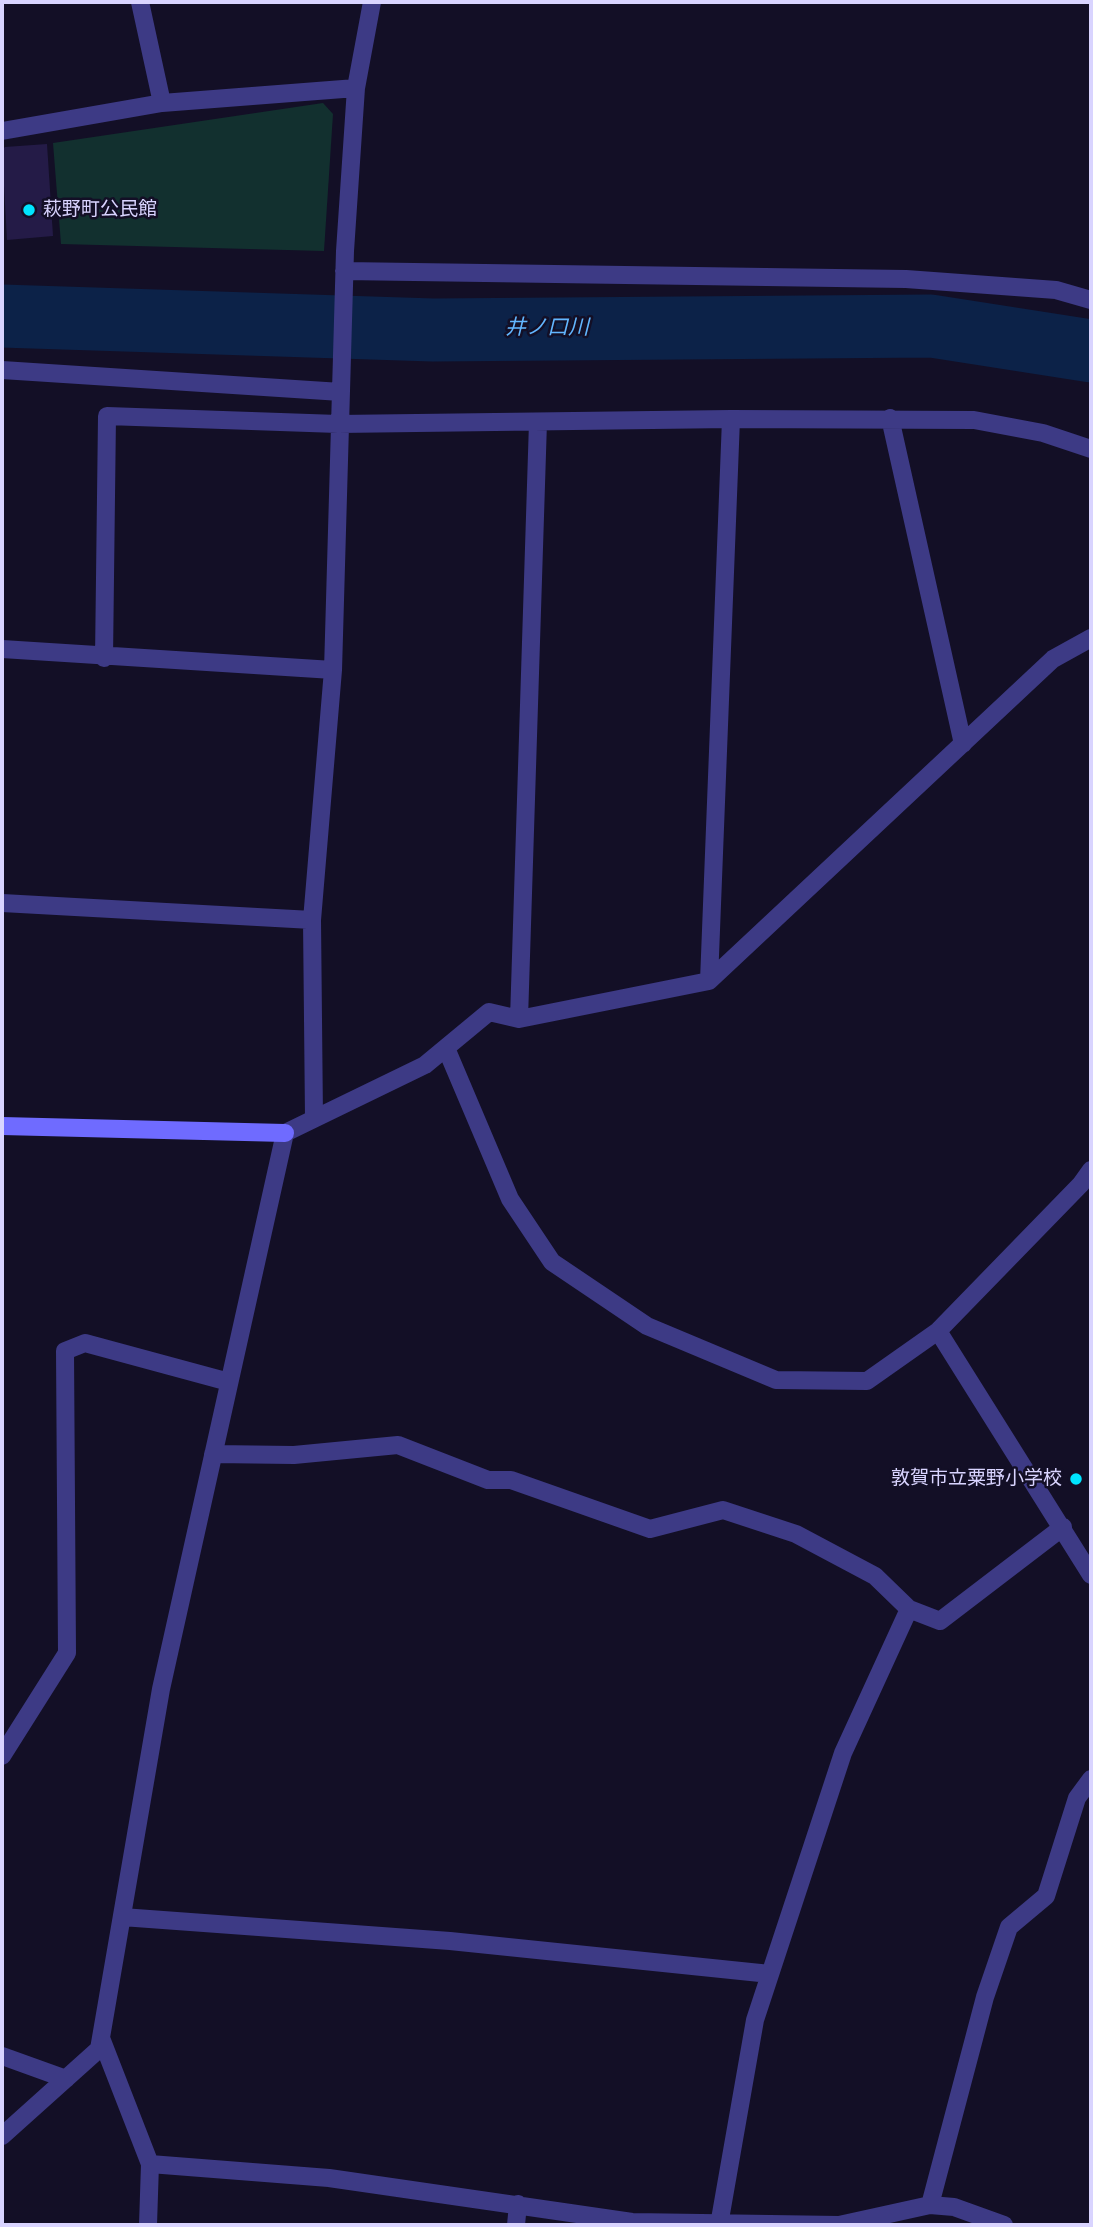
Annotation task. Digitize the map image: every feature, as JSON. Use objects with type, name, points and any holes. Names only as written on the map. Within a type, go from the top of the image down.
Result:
[{"type":"street","points":[[140,2],[162,103]]},
{"type":"street","points":[[314,1118],[312,920],[333,670],[345,251],[356,88],[372,2]]},
{"type":"street","points":[[2,131],[162,103],[356,88]]},
{"type":"street","points":[[344,271],[906,279],[1055,290],[1091,299]]},
{"type":"street","points":[[2,370],[341,384]]},
{"type":"street","points":[[104,658],[107,416],[338,424],[731,419],[974,420],[1043,433],[1091,449]]},
{"type":"street","points":[[890,418],[964,744]]},
{"type":"street","points":[[709,981],[731,419]]},
{"type":"street","points":[[519,1019],[538,422]]},
{"type":"street","points":[[2,1126],[285,1133],[425,1065],[489,1012],[519,1019],[709,981],[1053,659],[1091,638]]},
{"type":"street","points":[[2,649],[104,658],[333,670]]},
{"type":"street","points":[[2,903],[312,920]]},
{"type":"street","points":[[446,1048],[510,1199],[552,1262],[647,1326],[776,1380],[867,1381],[937,1331],[1081,1184],[1091,1170]]},
{"type":"street","points":[[2,2136],[99,2049],[161,1689],[285,1133]]},
{"type":"street","points":[[937,1331],[1091,1575]]},
{"type":"street","points":[[2,1756],[67,1653],[65,1351],[85,1343],[229,1382]]},
{"type":"street","points":[[213,1454],[294,1455],[398,1445],[488,1480],[511,1480],[650,1528],[723,1510],[796,1534],[874,1576],[909,1609],[940,1621],[1063,1527]]},
{"type":"street","points":[[719,2225],[755,2020],[843,1753],[909,1609]]},
{"type":"street","points":[[930,2205],[985,1997],[1009,1927],[1046,1896],[1077,1798],[1091,1779]]},
{"type":"street","points":[[122,1917],[450,1941],[770,1974]]},
{"type":"street","points":[[101,2038],[150,2164],[148,2225]]},
{"type":"street","points":[[2,2056],[66,2079]]},
{"type":"street","points":[[150,2164],[329,2178],[632,2222],[839,2225],[930,2205],[954,2207],[1004,2225]]},
{"type":"street","points":[[516,2225],[518,2204]]},
{"type":"green space","points":[[323,103],[333,114],[324,251],[61,244],[53,143]]},
{"type":"building","name":"萩野町公民館","points":[[47,144],[53,236],[7,240],[2,150],[5,147]]},
{"type":"waterway","name":"井ノ口川","points":[[2,316],[433,330],[931,326],[1091,351]]},
{"type":"place","name":"萩野町公民館","points":[[29,210]]},
{"type":"place","name":"敦賀市立粟野小学校","points":[[1076,1479]]}]
